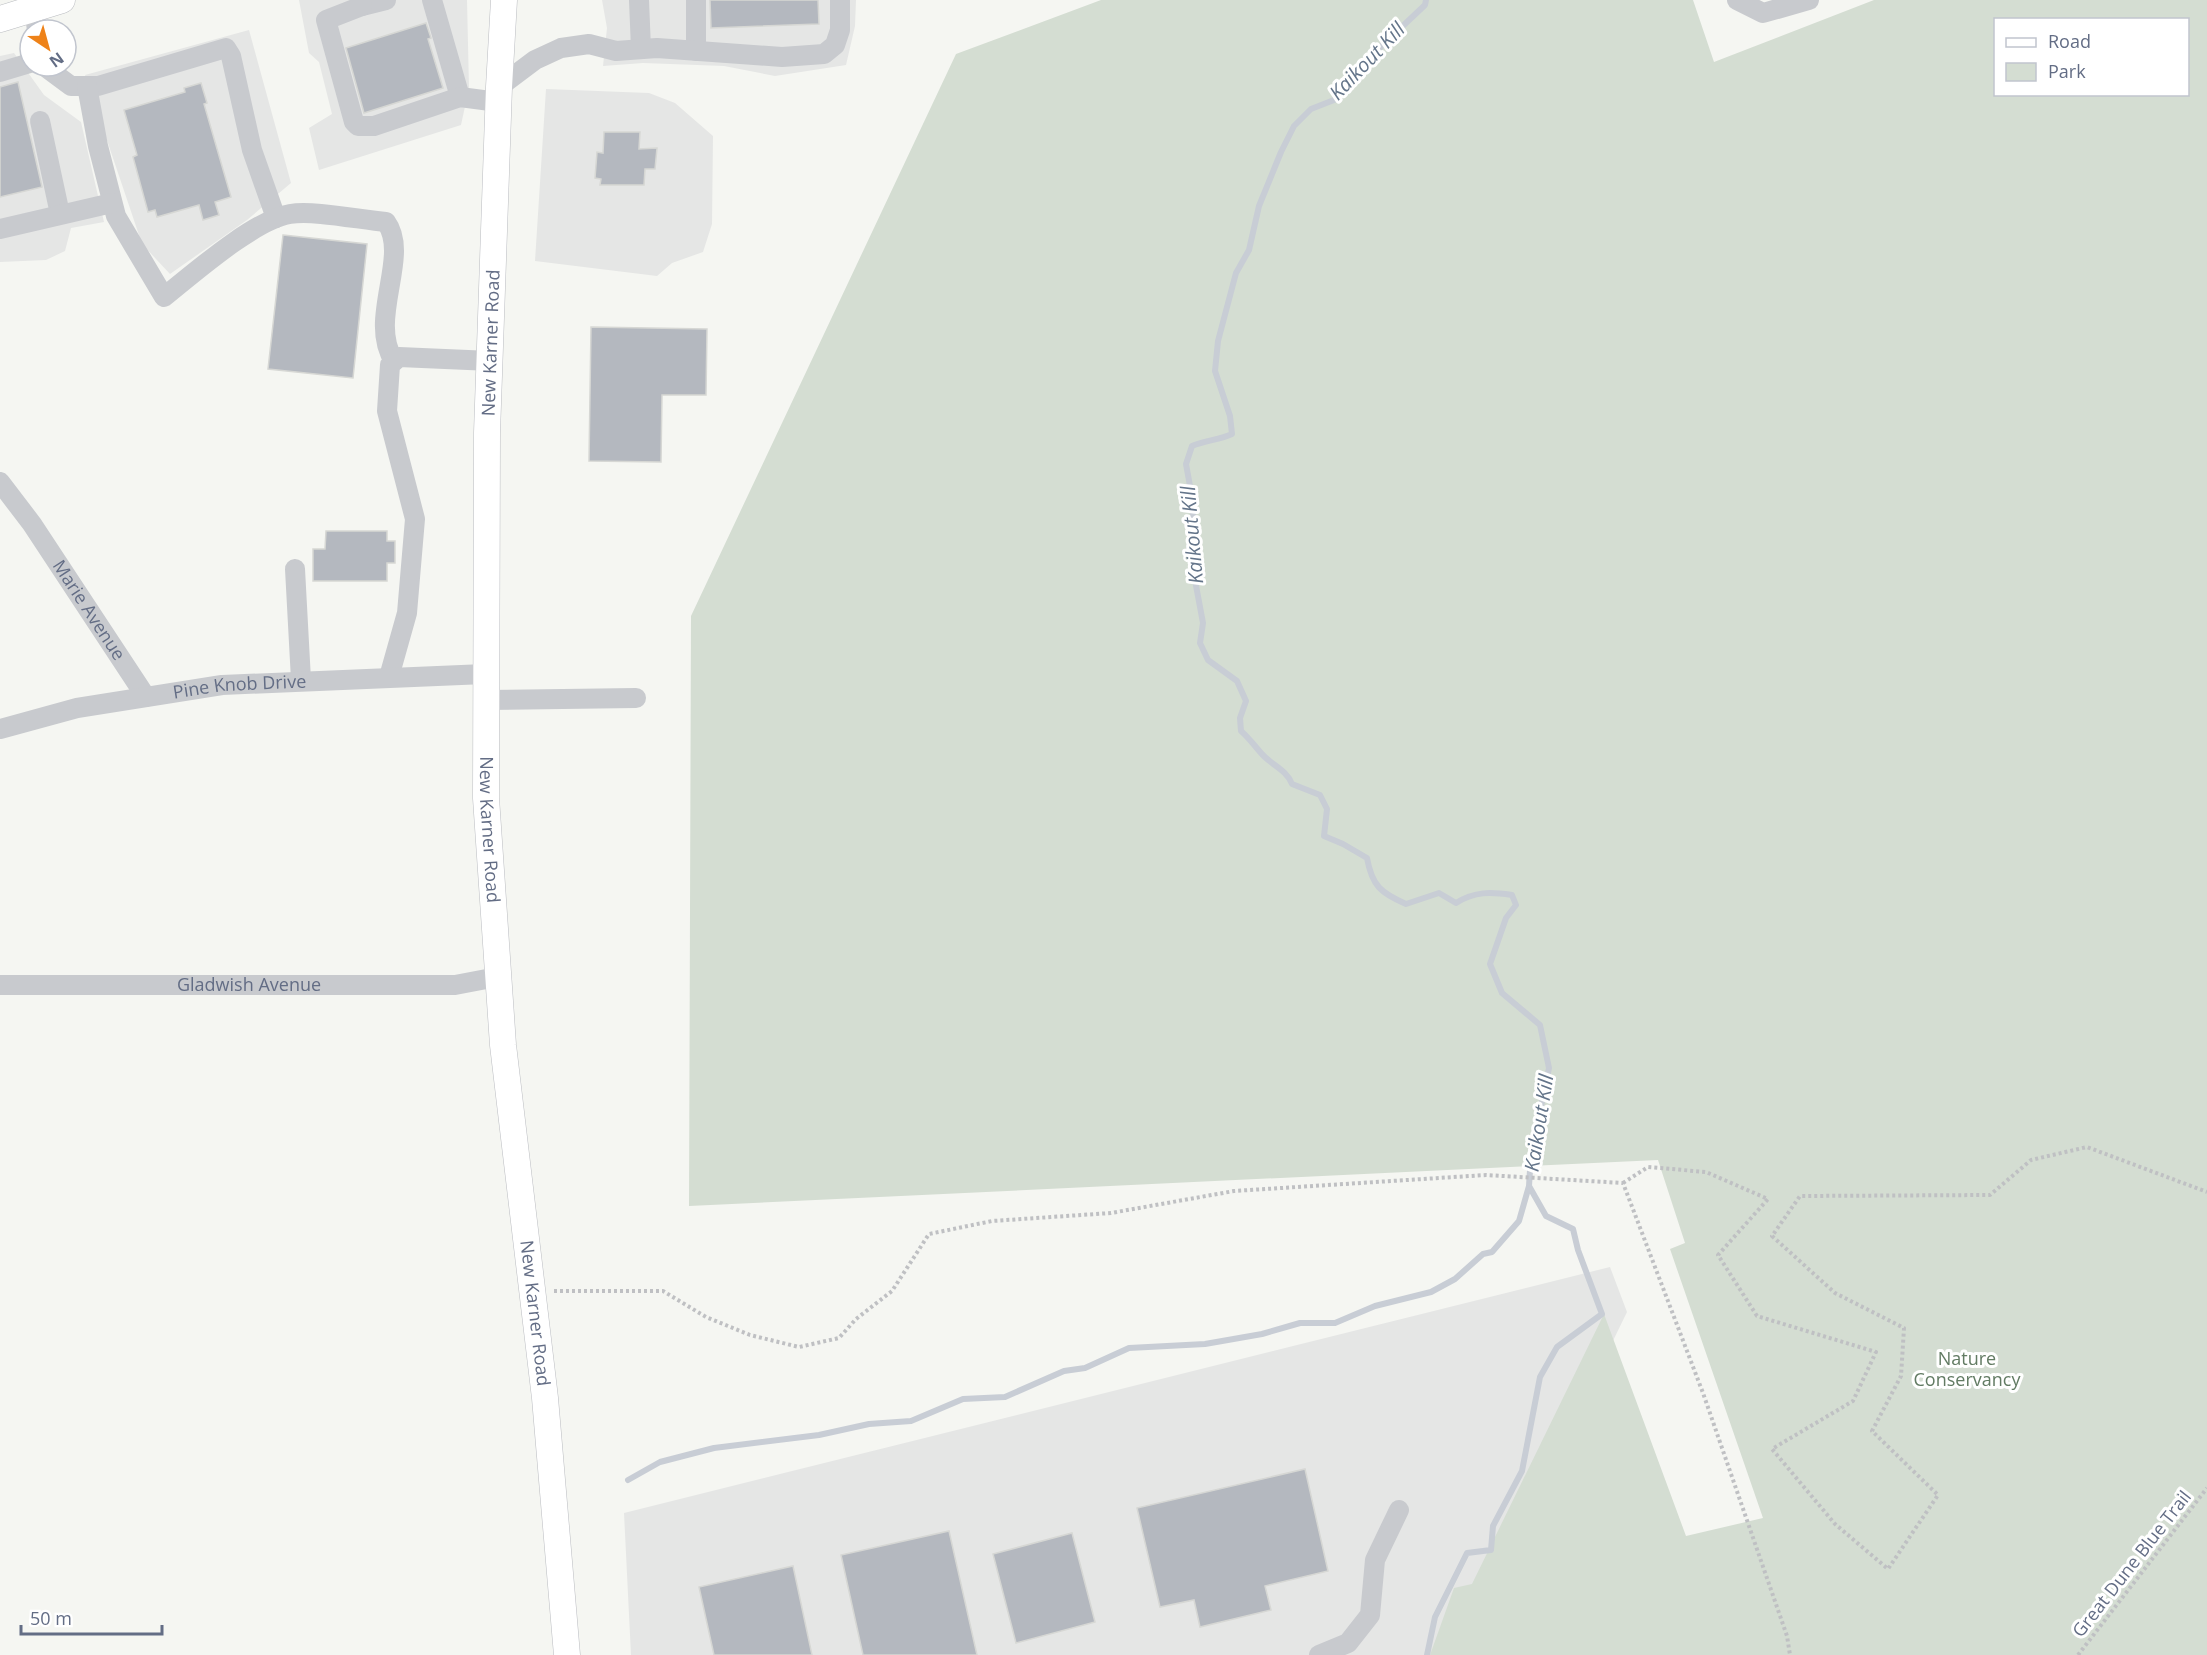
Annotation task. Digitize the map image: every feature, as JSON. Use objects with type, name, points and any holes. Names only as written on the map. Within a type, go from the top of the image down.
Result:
[{"type":"main road","points":[[36,18],[62,0]]},
{"type":"main road","name":"New Karner Road","points":[[504,0],[498,94],[487,433],[486,798],[497,977],[558,1535],[567,1655]]},
{"type":"main road","points":[[0,19],[18,19]]},
{"type":"street","points":[[386,0],[361,3],[326,20],[354,122],[358,126],[374,126],[460,97],[498,94],[536,60],[561,48],[589,44],[616,51],[696,51],[782,57],[824,54],[835,45],[840,30],[840,0]]},
{"type":"street","points":[[432,0],[460,97]]},
{"type":"street","points":[[639,0],[641,50]]},
{"type":"street","points":[[696,0],[696,51]]},
{"type":"street","points":[[1737,0],[1763,13],[1809,0]]},
{"type":"street","points":[[60,78],[70,86],[98,86],[226,48],[231,56],[252,150],[276,218]]},
{"type":"street","points":[[0,72],[18,67]]},
{"type":"street","points":[[87,86],[116,216],[164,297],[230,246],[276,218],[298,214],[386,222],[394,238],[384,336],[394,361]]},
{"type":"street","points":[[40,121],[60,214]]},
{"type":"street","points":[[0,229],[112,203]]},
{"type":"street","points":[[389,677],[407,613],[415,519],[387,411],[390,364],[399,357],[491,361]]},
{"type":"street","name":"Marie Avenue","points":[[0,482],[32,524],[146,697]]},
{"type":"street","points":[[295,569],[301,680]]},
{"type":"street","name":"Pine Knob Drive","points":[[0,729],[77,708],[222,685],[485,674]]},
{"type":"street","points":[[486,700],[636,698]]},
{"type":"street","name":"Gladwish Avenue","points":[[0,985],[455,986],[497,977]]},
{"type":"street","points":[[1319,1655],[1348,1643],[1370,1615],[1375,1560],[1399,1510]]},
{"type":"path","points":[[532,1290],[663,1291],[717,1322],[750,1335],[800,1347],[839,1338],[856,1319],[892,1291],[929,1234],[992,1221],[1111,1213],[1234,1191],[1486,1174],[1623,1184],[1648,1167],[1706,1172],[1768,1199],[1718,1255],[1757,1316],[1876,1352],[1853,1401],[1772,1449],[1835,1524],[1888,1569],[1938,1495],[1872,1431],[1901,1376],[1904,1328],[1835,1293],[1772,1236],[1800,1196],[1990,1195],[2031,1160],[2087,1147],[2207,1192]]},
{"type":"path","points":[[1623,1184],[1703,1393],[1787,1636],[1790,1655]]},
{"type":"path","name":"Great Dune Blue Trail","points":[[2078,1655],[2207,1488]]},
{"type":"shaded area","points":[[299,0],[467,0],[469,88],[461,125],[319,170],[309,128],[332,114],[319,62],[309,53]]},
{"type":"shaded area","points":[[602,0],[856,0],[855,26],[846,65],[775,76],[724,66],[643,63],[603,66],[607,28]]},
{"type":"shaded area","points":[[249,30],[291,183],[247,220],[170,274],[142,244],[85,75]]},
{"type":"shaded area","points":[[14,53],[18,59],[18,78],[32,78],[44,95],[81,122],[104,222],[71,228],[65,251],[46,260],[0,262],[0,56]]},
{"type":"shaded area","points":[[546,89],[649,93],[675,103],[713,136],[712,224],[703,252],[672,263],[657,276],[535,261]]},
{"type":"shaded area","points":[[1610,1267],[1627,1312],[1460,1655],[631,1655],[624,1513]]},
{"type":"green space","name":"Nature Conservancy","points":[[1101,0],[1693,0],[1714,62],[1874,0],[2207,0],[2207,1655],[1430,1655],[1454,1588],[1472,1584],[1604,1314],[1686,1536],[1763,1518],[1670,1249],[1685,1243],[1658,1160],[689,1206],[691,616],[956,54]]},
{"type":"building","points":[[710,0],[818,0],[819,24],[711,28]]},
{"type":"building","points":[[426,23],[431,38],[428,39],[443,88],[364,113],[346,48]]},
{"type":"building","points":[[18,82],[42,187],[0,197],[0,87]]},
{"type":"building","points":[[201,83],[207,103],[204,104],[231,197],[215,202],[219,215],[203,220],[199,205],[157,217],[155,210],[148,212],[133,157],[137,155],[124,110],[185,92],[184,88]]},
{"type":"building","points":[[604,132],[640,132],[639,149],[657,148],[655,169],[645,169],[644,185],[600,185],[601,179],[595,178],[597,152],[603,153]]},
{"type":"building","points":[[283,235],[367,244],[353,378],[268,369]]},
{"type":"building","points":[[591,327],[707,329],[706,395],[662,395],[661,462],[589,461]]},
{"type":"building","points":[[326,531],[387,531],[387,541],[395,541],[395,563],[387,563],[387,581],[313,581],[313,549],[325,549]]},
{"type":"building","points":[[1305,1469],[1328,1571],[1265,1586],[1271,1610],[1200,1627],[1194,1600],[1160,1607],[1137,1508]]},
{"type":"building","points":[[949,1531],[977,1655],[863,1655],[841,1555]]},
{"type":"building","points":[[1072,1533],[1095,1622],[1016,1643],[993,1554]]},
{"type":"building","points":[[793,1566],[812,1655],[714,1655],[699,1587]]},
{"type":"waterway","name":"Kaikout Kill","points":[[1426,0],[1425,5],[1352,74],[1334,100],[1311,109],[1294,126],[1259,206],[1249,250],[1236,273],[1218,341],[1215,371],[1230,416],[1232,434],[1192,446],[1186,464],[1192,497],[1194,532],[1189,548],[1203,623],[1200,643],[1208,660],[1237,681],[1246,701],[1240,718],[1241,731],[1265,757],[1286,775],[1292,784],[1320,795],[1327,809],[1324,836],[1367,858],[1375,882],[1390,896],[1406,904],[1439,893],[1456,903],[1483,893],[1512,895],[1516,905],[1506,918],[1490,964],[1502,993],[1540,1025],[1549,1068],[1531,1154],[1529,1186],[1546,1216],[1573,1229],[1578,1250],[1602,1314],[1557,1347],[1540,1377],[1522,1471],[1493,1526],[1491,1550],[1467,1553],[1435,1617],[1427,1655]]},
{"type":"waterway","points":[[628,1480],[660,1462],[714,1448],[819,1435],[869,1424],[911,1421],[963,1399],[1005,1397],[1064,1371],[1085,1368],[1129,1348],[1205,1344],[1262,1334],[1300,1323],[1335,1323],[1375,1306],[1431,1292],[1455,1279],[1483,1254],[1492,1252],[1519,1221],[1529,1186]]}]
